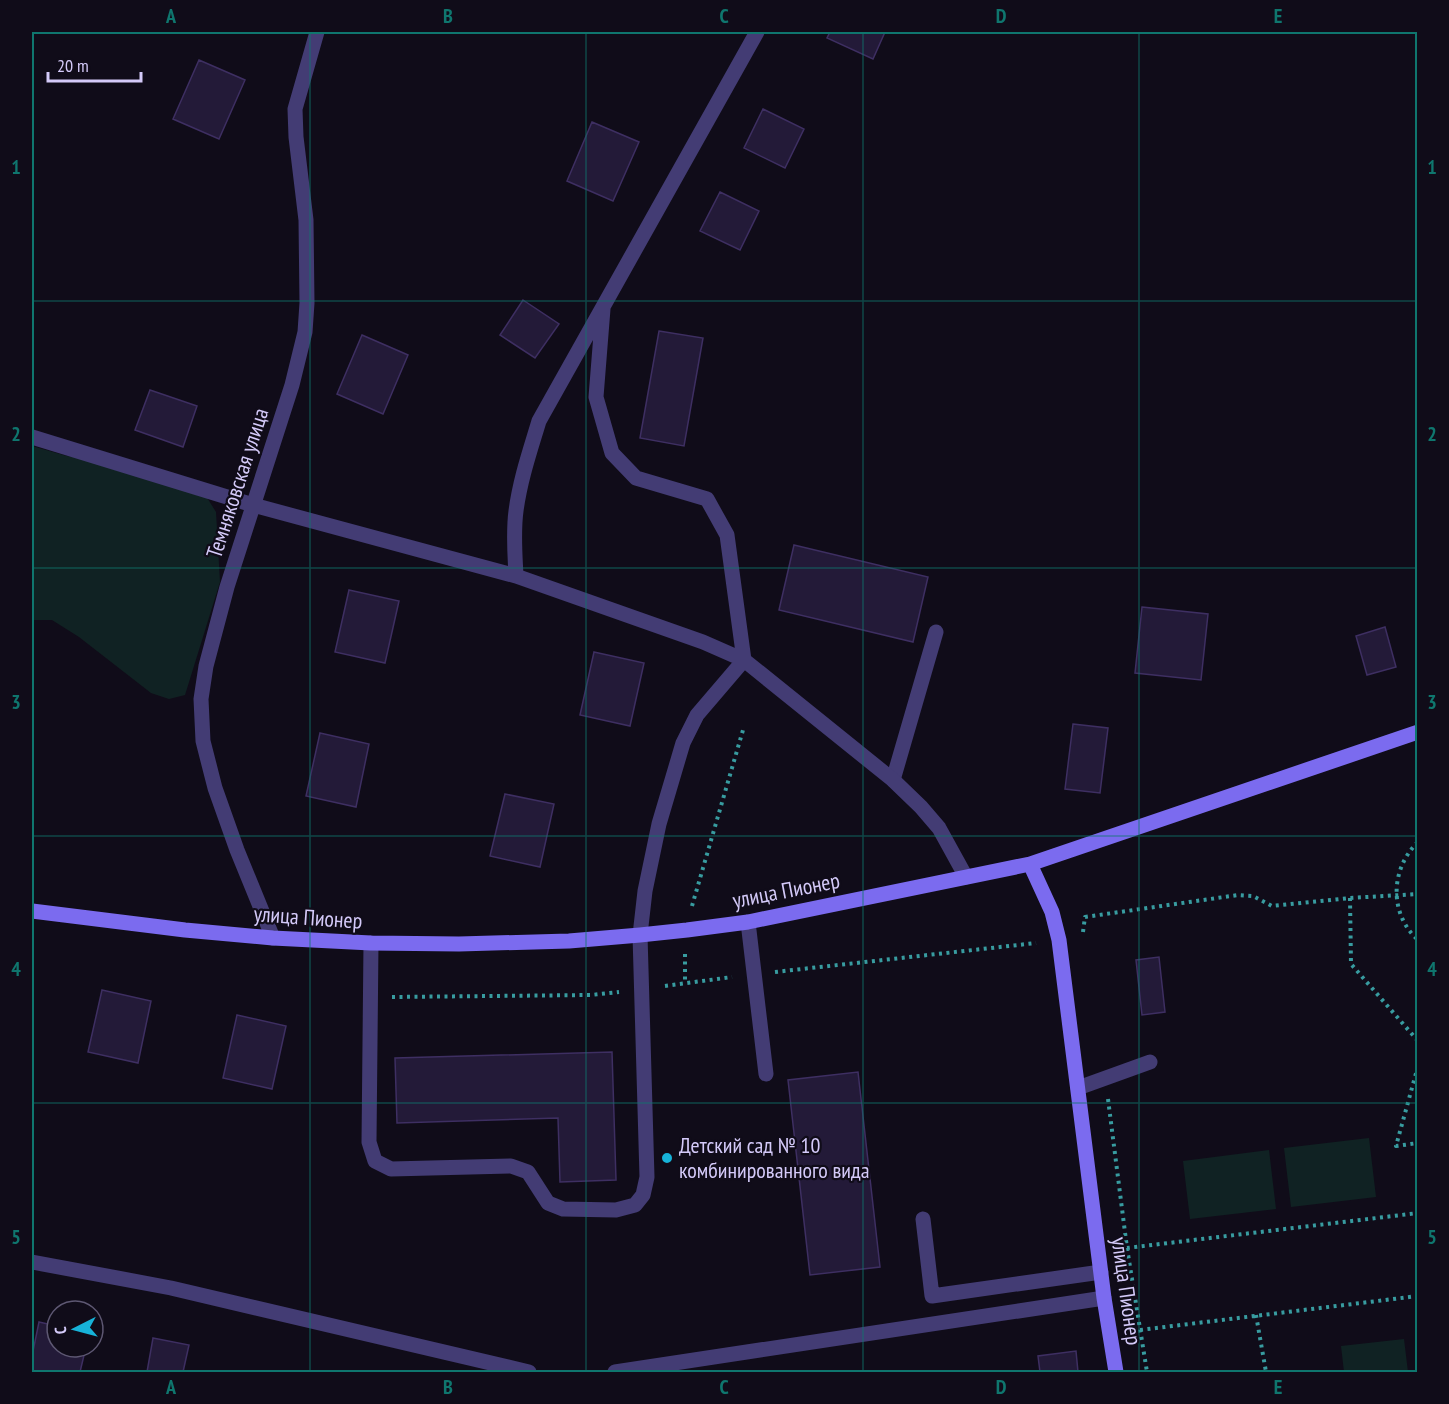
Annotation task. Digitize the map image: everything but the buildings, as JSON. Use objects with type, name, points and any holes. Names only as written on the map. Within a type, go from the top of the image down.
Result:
[{"type":"street","name":"Темняковская улица","points":[[273,938],[237,850],[215,788],[203,741],[201,699],[206,666],[227,587],[292,384],[305,332],[306,220],[295,110],[317,32]]},
{"type":"street","points":[[516,576],[514,543],[516,512],[525,465],[539,421],[757,32]]},
{"type":"street","points":[[371,943],[369,1142],[375,1161],[391,1169],[511,1166],[528,1172],[548,1203],[563,1209],[616,1210],[634,1205],[643,1195],[647,1177],[640,935],[645,891],[659,824],[683,743],[697,715],[744,660],[727,535],[706,499],[636,478],[612,453],[596,397],[603,309]]},
{"type":"street","points":[[32,437],[253,505],[516,576],[704,642],[744,660],[893,780],[921,807],[939,828],[966,877]]},
{"type":"street","points":[[893,780],[936,632]]},
{"type":"street","points":[[1030,864],[1418,732]]},
{"type":"street","name":"улица Пионер","points":[[32,911],[174,929],[273,938],[371,943],[459,944],[569,941],[748,922],[1030,864],[1052,912],[1059,940],[1104,1298],[1116,1372]]},
{"type":"street","points":[[748,922],[766,1074]]},
{"type":"street","points":[[1078,1088],[1150,1062]]},
{"type":"street","points":[[923,1219],[932,1296],[1101,1272]]},
{"type":"street","points":[[32,1262],[171,1288],[529,1372]]},
{"type":"street","points":[[615,1372],[1104,1298]]},
{"type":"path","points":[[691,907],[743,730]]},
{"type":"path","points":[[1418,843],[1409,851],[1398,872],[1396,896],[1401,916],[1411,935],[1418,940]]},
{"type":"path","points":[[370,997],[591,995],[754,974],[1082,938],[1084,917],[1238,896],[1253,896],[1272,906],[1418,894]]},
{"type":"path","points":[[1350,898],[1351,964],[1418,1041]]},
{"type":"path","points":[[685,953],[685,983]]},
{"type":"path","points":[[1418,1066],[1396,1146],[1418,1143]]},
{"type":"path","points":[[1106,1078],[1126,1248],[1147,1372]]},
{"type":"path","points":[[1126,1248],[1418,1213]]},
{"type":"path","points":[[1140,1329],[1418,1296]]},
{"type":"path","points":[[1256,1315],[1266,1372]]},
{"type":"shaded area","points":[[32,446],[67,456],[109,462],[206,496],[216,512],[220,582],[185,695],[169,699],[151,693],[79,637],[52,620],[32,620]]},
{"type":"shaded area","points":[[1369,1138],[1376,1197],[1291,1207],[1284,1148]]},
{"type":"shaded area","points":[[1269,1150],[1276,1209],[1190,1219],[1183,1161]]},
{"type":"shaded area","points":[[1404,1339],[1408,1372],[1344,1372],[1341,1346]]},
{"type":"place","name":"Детский сад № 10 комбинированного вида","points":[[667,1158]]}]
